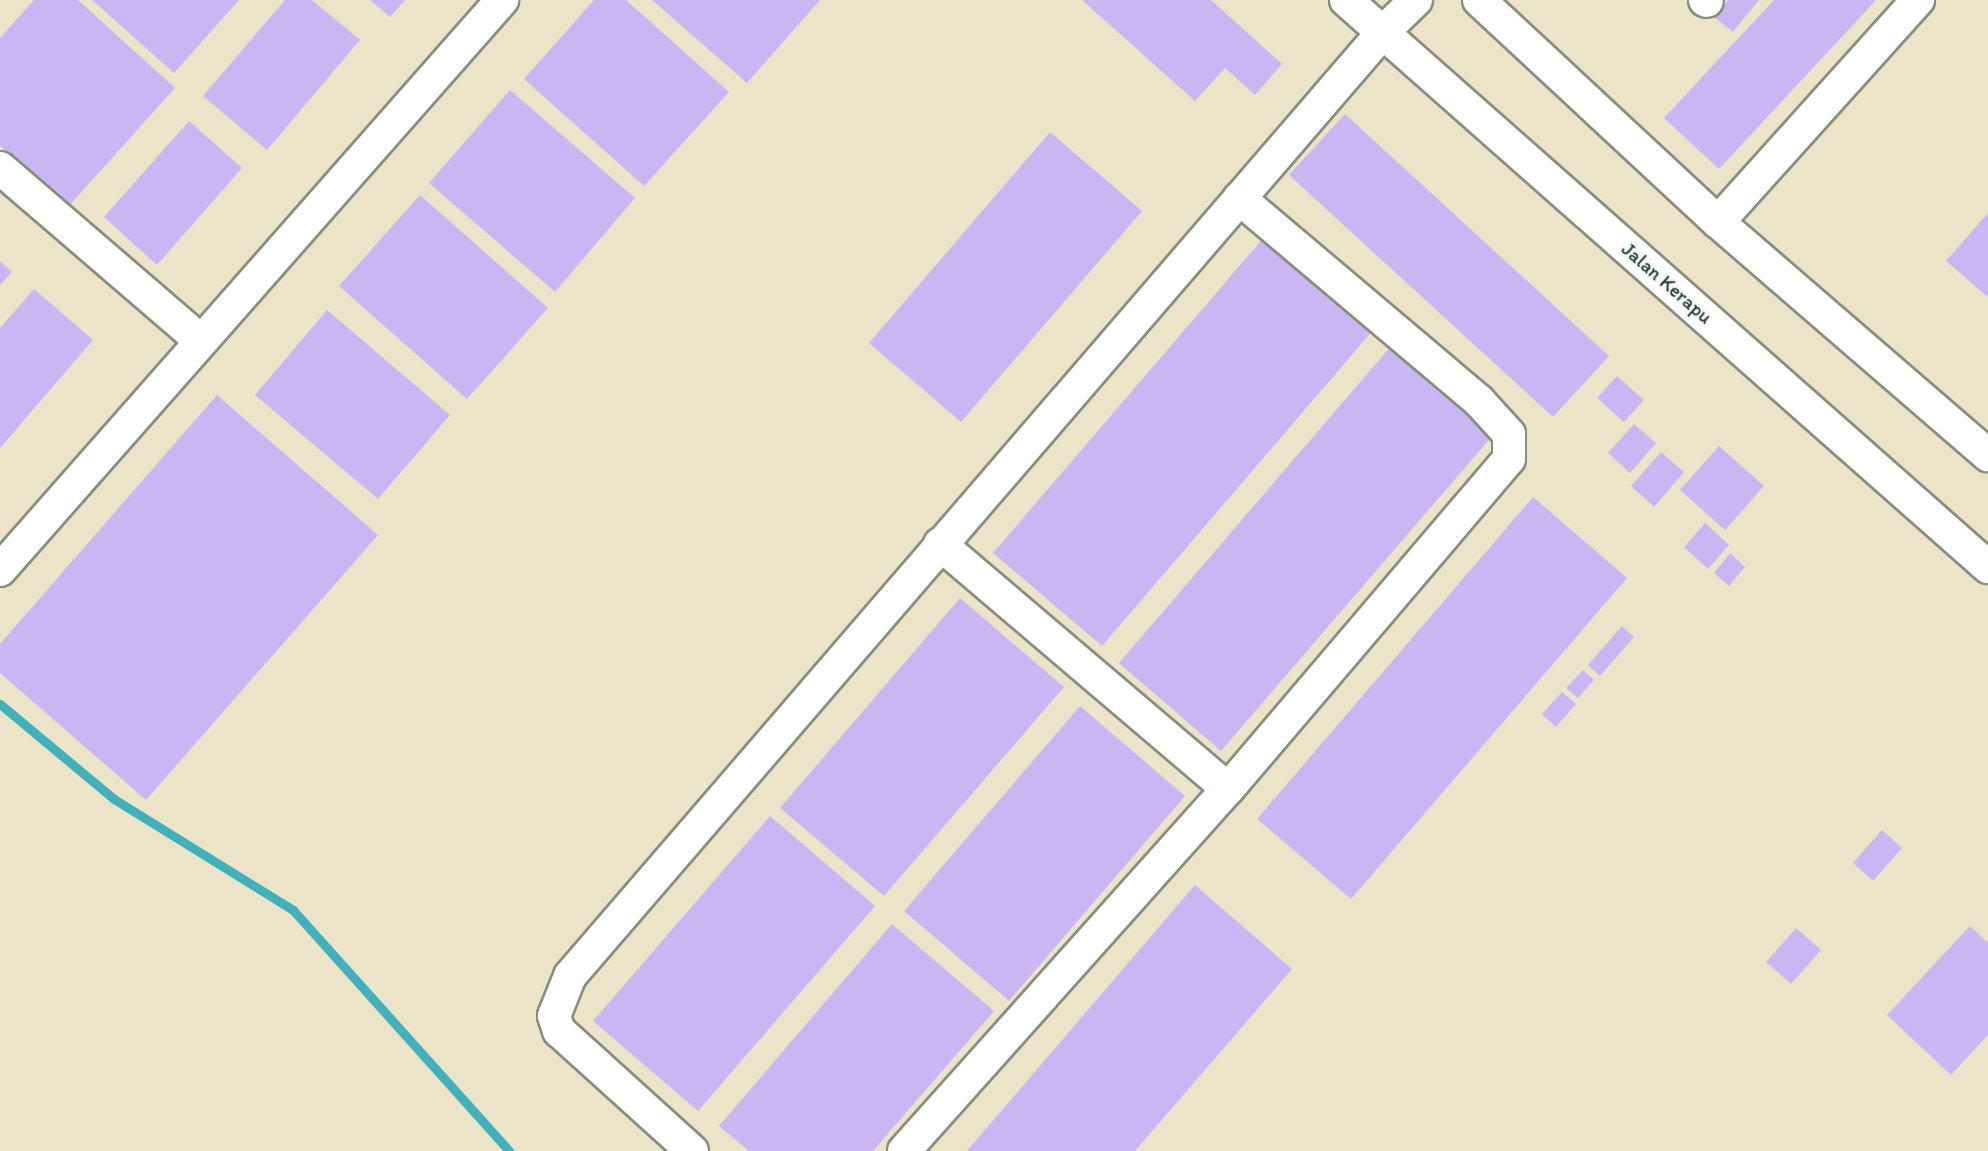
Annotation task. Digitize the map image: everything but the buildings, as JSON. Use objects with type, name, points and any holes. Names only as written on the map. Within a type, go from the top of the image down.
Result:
[{"type":"street","points":[[0,570],[502,0]]},
{"type":"street","name":"Jalan Kerapu","points":[[1346,0],[1988,567]]},
{"type":"street","points":[[692,1151],[559,1031],[554,1016],[559,997],[570,976],[1239,198],[1383,32],[1416,0]]},
{"type":"street","points":[[1479,0],[1718,222],[1988,456]]},
{"type":"street","points":[[1718,222],[1918,0]]},
{"type":"street","points":[[0,168],[201,340]]},
{"type":"street","points":[[904,1151],[1228,789],[1509,459],[1509,435],[1479,401],[1239,198]]},
{"type":"street","points":[[940,544],[1228,789]]},
{"type":"waterway","points":[[0,704],[114,799],[293,910],[509,1151]]}]
